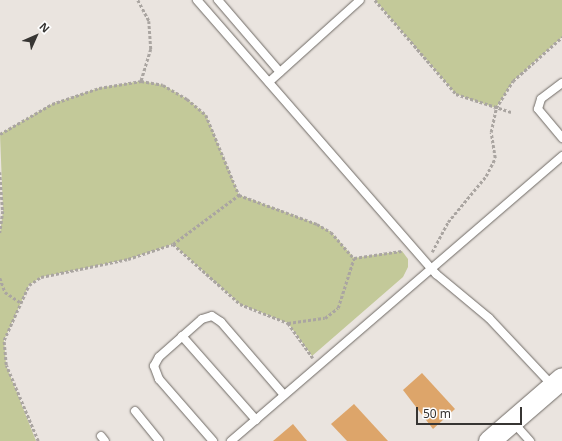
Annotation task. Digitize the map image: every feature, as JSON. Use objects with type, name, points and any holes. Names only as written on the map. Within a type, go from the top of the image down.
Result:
[{"type":"street","points":[[489,441],[557,382]]},
{"type":"lane","points":[[197,0],[431,268],[490,318],[557,382]]},
{"type":"lane","points":[[218,0],[280,72]]},
{"type":"lane","points":[[269,82],[360,0]]},
{"type":"lane","points":[[562,83],[542,99],[538,109],[562,138]]},
{"type":"lane","points":[[231,441],[562,156]]},
{"type":"lane","points":[[213,441],[158,379],[154,366],[182,336],[202,319],[212,316],[221,322],[284,395]]},
{"type":"lane","points":[[182,336],[256,420]]},
{"type":"lane","points":[[135,412],[159,441]]},
{"type":"lane","points":[[512,421],[530,441]]},
{"type":"path","points":[[138,0],[148,21],[151,49],[141,81]]},
{"type":"path","points":[[375,0],[456,94],[510,112]]},
{"type":"path","points":[[431,268],[432,249],[448,222],[486,176],[495,158],[491,132],[496,108],[513,81],[562,37]]},
{"type":"path","points":[[0,134],[52,104],[99,88],[141,81],[163,85],[188,98],[206,115],[239,195],[317,224],[331,232],[354,258]]},
{"type":"path","points":[[0,172],[2,212],[0,233]]},
{"type":"path","points":[[38,441],[6,365],[4,340],[29,285],[42,277],[128,259],[173,244],[239,195]]},
{"type":"path","points":[[173,244],[240,304],[288,323],[325,318],[338,308],[354,258]]},
{"type":"path","points":[[354,258],[414,249]]},
{"type":"path","points":[[0,278],[5,292],[20,302]]},
{"type":"path","points":[[288,323],[319,365]]},
{"type":"green space","points":[[375,0],[562,0],[562,37],[513,81],[496,108],[456,94]]},
{"type":"green space","points":[[141,81],[163,85],[187,99],[206,115],[239,195],[317,224],[331,232],[354,258],[402,251],[408,259],[408,267],[403,277],[312,356],[288,323],[240,304],[173,244],[128,259],[41,277],[29,285],[4,340],[6,365],[36,441],[0,441],[0,233],[3,211],[0,134],[52,104],[99,88]]},
{"type":"building","points":[[422,373],[455,409],[433,429],[403,390]]},
{"type":"building","points":[[354,404],[388,441],[347,441],[331,424]]},
{"type":"building","points":[[293,424],[307,441],[273,441]]}]
